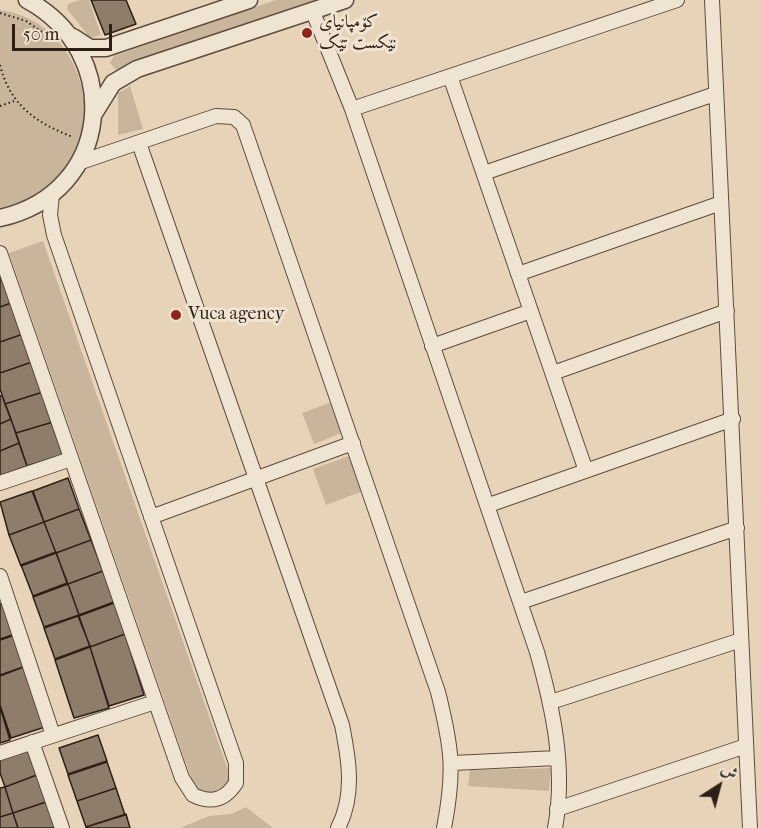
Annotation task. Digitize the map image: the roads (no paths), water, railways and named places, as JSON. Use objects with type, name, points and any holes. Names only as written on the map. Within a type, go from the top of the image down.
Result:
[{"type":"street","points":[[27,0],[50,14],[85,45],[100,49],[249,0]]},
{"type":"street","points":[[93,116],[113,83],[137,69],[345,0]]},
{"type":"street","points":[[352,110],[677,0]]},
{"type":"street","points":[[712,0],[750,828]]},
{"type":"street","points":[[313,12],[352,110],[489,505],[551,702],[557,758],[555,828]]},
{"type":"street","points":[[0,218],[34,206],[52,194],[78,164],[88,141],[93,116],[89,72],[69,33]]},
{"type":"street","points":[[450,76],[586,471]]},
{"type":"street","points":[[484,173],[715,94]]},
{"type":"street","points":[[78,164],[220,116],[234,117],[243,125],[432,672],[445,717],[453,763],[444,828]]},
{"type":"street","points":[[139,142],[342,725],[348,753],[350,785],[348,802],[338,828]]},
{"type":"street","points":[[0,253],[186,788],[193,795],[213,801],[231,792],[236,783],[236,763],[51,225],[52,194]]},
{"type":"street","points":[[518,274],[721,203]]},
{"type":"street","points":[[432,346],[531,311]]},
{"type":"street","points":[[552,373],[727,311]]},
{"type":"street","points":[[489,505],[733,419]]},
{"type":"street","points":[[151,517],[353,443]]},
{"type":"street","points":[[0,483],[71,459]]},
{"type":"street","points":[[521,602],[737,528]]},
{"type":"street","points":[[0,576],[52,735]]},
{"type":"street","points":[[551,702],[741,640]]},
{"type":"street","points":[[0,753],[155,702]]},
{"type":"street","points":[[32,742],[62,828]]},
{"type":"street","points":[[557,809],[746,746]]},
{"type":"street","points":[[453,763],[557,758]]},
{"type":"place","name":"کۆمپانیای نێکست تێک","points":[[307,33]]},
{"type":"place","name":"Vuca agency","points":[[176,315]]}]
